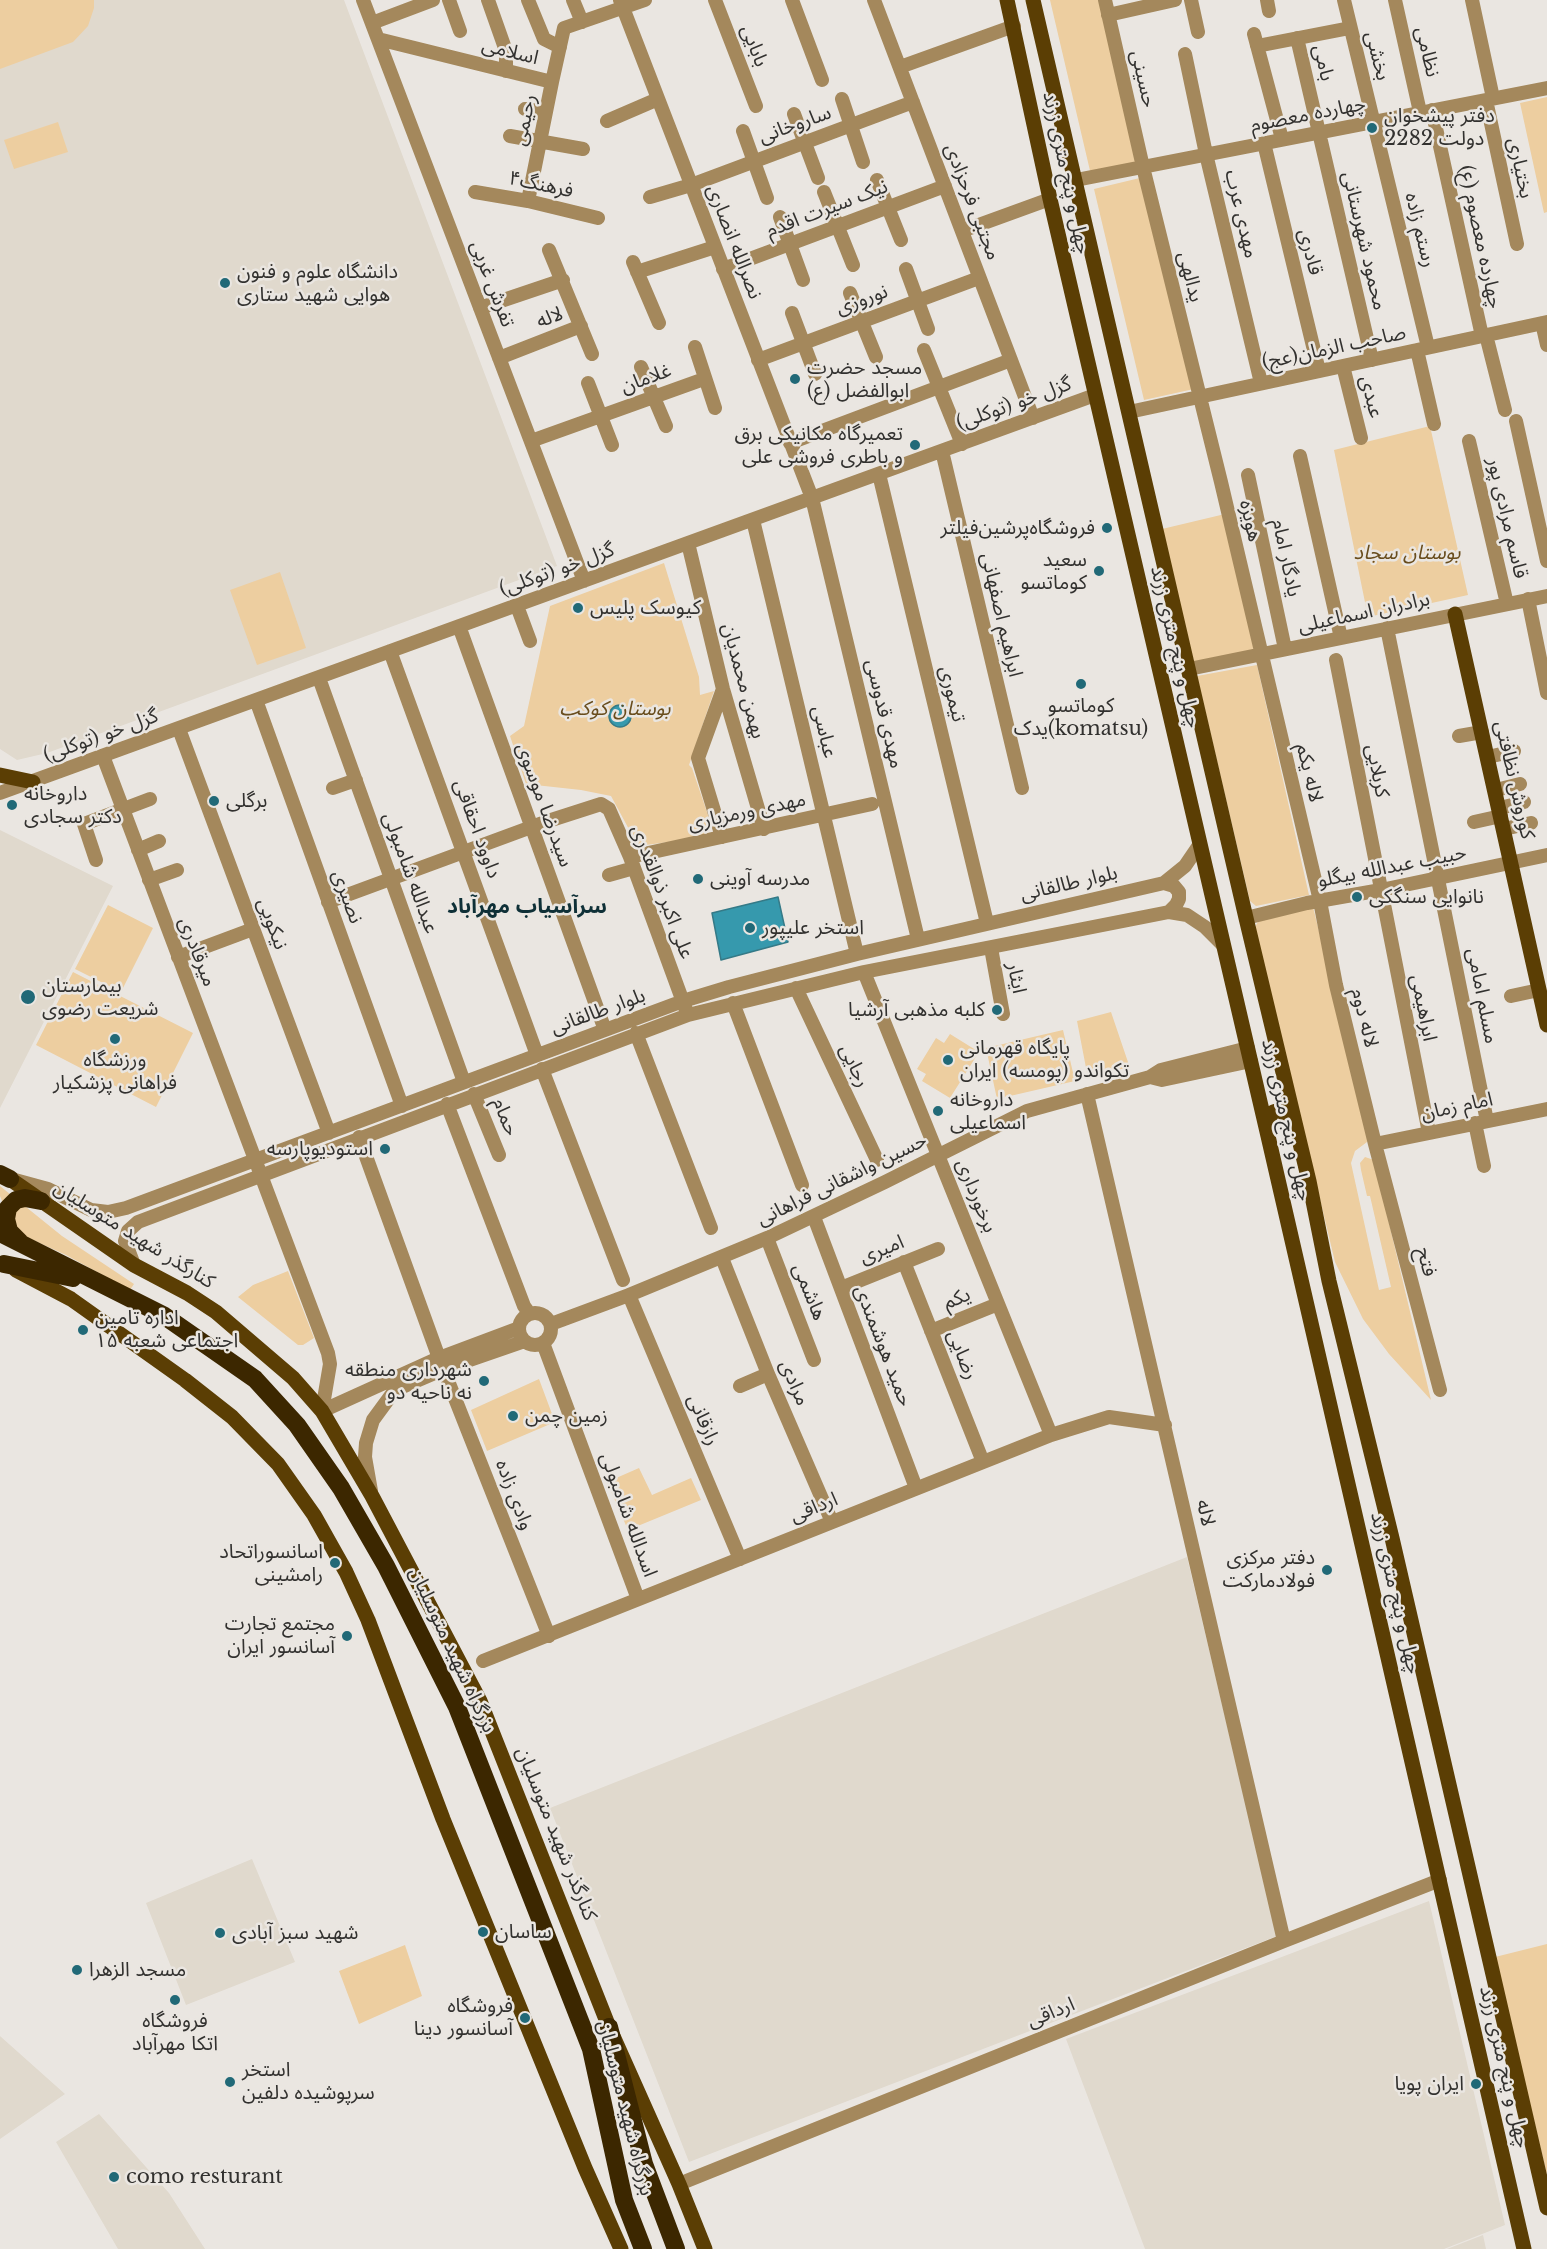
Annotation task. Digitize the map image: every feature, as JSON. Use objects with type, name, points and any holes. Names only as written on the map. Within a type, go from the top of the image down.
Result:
[{"type":"highway","points":[[22,1244],[9,1231],[6,1219],[8,1208],[16,1200],[25,1198],[41,1201]]},
{"type":"highway","name":"بزرگراه شهید متوسلیان","points":[[0,1233],[163,1315],[255,1379],[297,1425],[341,1488],[386,1566],[457,1707],[591,2049],[624,2200],[644,2249]]},
{"type":"highway","points":[[2,1263],[106,1286]]},
{"type":"highway","name":"بزرگراه شهید متوسلیان","points":[[609,2027],[644,2164],[676,2249]]},
{"type":"main road","name":"چهل و پنج متری زرند","points":[[1007,0],[1095,395],[1524,2249]]},
{"type":"main road","name":"چهل و پنج متری زرند","points":[[1033,0],[1298,1137],[1329,1281],[1390,1529],[1547,2208]]},
{"type":"main road","name":"کوروش نظافتی","points":[[1455,614],[1542,986],[1547,1021]]},
{"type":"main road","points":[[0,776],[33,782]]},
{"type":"main road","points":[[1249,1054],[1277,1048]]},
{"type":"main road","points":[[1268,1136],[1269,1118],[1273,1112],[1279,1110],[1288,1116],[1298,1137]]},
{"type":"main road","name":"کنارگذر شهید متوسلیان","points":[[5,1176],[134,1265],[187,1293],[216,1312],[293,1378],[322,1411],[372,1496],[480,1701],[609,2027],[705,2249]]},
{"type":"main road","points":[[2,1263],[71,1299],[185,1380],[232,1417],[278,1464],[314,1515],[346,1572],[368,1620],[442,1819],[581,2158],[621,2249]]},
{"type":"main road","points":[[630,2214],[636,2249]]},
{"type":"street","name":"تفرش غربی","points":[[363,0],[584,581]]},
{"type":"street","points":[[372,23],[433,0]]},
{"type":"street","points":[[449,0],[460,31]]},
{"type":"street","points":[[488,0],[506,51],[506,71]]},
{"type":"street","points":[[528,0],[544,39],[560,47]]},
{"type":"street","points":[[573,0],[582,22]]},
{"type":"street","name":"اسلامی","points":[[378,39],[552,82],[564,28],[622,4],[645,0]]},
{"type":"street","name":"بابایی","points":[[715,0],[756,106]]},
{"type":"street","points":[[792,0],[822,80]]},
{"type":"street","name":"مجتبی فرحزادی","points":[[874,0],[1033,418]]},
{"type":"street","name":"حسینی","points":[[1105,0],[1143,167]]},
{"type":"street","points":[[1108,15],[1175,0]]},
{"type":"street","points":[[1191,0],[1198,32]]},
{"type":"street","name":"بخشی","points":[[1344,0],[1373,122]]},
{"type":"street","name":"نظامی","points":[[1395,0],[1426,111]]},
{"type":"street","name":"بختیاری","points":[[1472,0],[1517,244]]},
{"type":"street","name":"نصرالله انصاری","points":[[622,4],[812,498]]},
{"type":"street","points":[[900,68],[1014,26]]},
{"type":"street","points":[[1282,140],[1256,40],[1297,38],[1350,28]]},
{"type":"street","name":"بامی","points":[[1297,38],[1318,132]]},
{"type":"street","name":"مهدی عرب","points":[[1185,54],[1206,154],[1261,383]]},
{"type":"street","name":"رحیمی","points":[[528,201],[552,82]]},
{"type":"street","name":"چهارده معصوم","points":[[1076,180],[1547,88]]},
{"type":"street","points":[[607,121],[658,99]]},
{"type":"street","points":[[842,99],[863,162]]},
{"type":"street","name":"ساروخانی","points":[[650,197],[691,185],[913,102]]},
{"type":"street","points":[[525,109],[546,112]]},
{"type":"street","name":"چهارده معصوم (ع)","points":[[1426,111],[1504,410]]},
{"type":"street","points":[[794,114],[818,178]]},
{"type":"street","name":"رستم زاده","points":[[1373,122],[1423,349],[1434,424]]},
{"type":"street","points":[[743,131],[767,198]]},
{"type":"street","name":"محمود شهرستانی","points":[[1318,132],[1372,360]]},
{"type":"street","points":[[510,136],[584,149]]},
{"type":"street","name":"قادری","points":[[1264,143],[1319,371]]},
{"type":"street","name":"یدالهی","points":[[1143,167],[1200,396]]},
{"type":"street","points":[[877,180],[901,240]]},
{"type":"street","name":"نیک سیرت اقدم","points":[[723,269],[945,186]]},
{"type":"street","name":"فرهنگ۴","points":[[476,192],[528,201],[598,218]]},
{"type":"street","points":[[824,192],[853,265]]},
{"type":"street","points":[[962,231],[1050,199]]},
{"type":"street","points":[[780,217],[803,280]]},
{"type":"street","points":[[658,323],[635,267],[715,247]]},
{"type":"street","name":"لاله","points":[[549,250],[592,354]]},
{"type":"street","points":[[906,269],[928,329]]},
{"type":"street","name":"نوروزی","points":[[758,360],[979,278]]},
{"type":"street","points":[[480,308],[563,280]]},
{"type":"street","points":[[850,293],[876,357]]},
{"type":"street","points":[[792,313],[815,374]]},
{"type":"street","points":[[1544,323],[1547,345]]},
{"type":"street","name":"صاحب الزمان(عج)","points":[[1129,412],[1544,323]]},
{"type":"street","name":"لاله","points":[[499,358],[581,326]]},
{"type":"street","points":[[695,347],[704,379],[716,408]]},
{"type":"street","points":[[924,350],[962,444]]},
{"type":"street","points":[[790,443],[1011,360]]},
{"type":"street","name":"عبدی","points":[[1343,366],[1360,438]]},
{"type":"street","points":[[641,367],[666,426]]},
{"type":"street","name":"غلامان","points":[[531,441],[704,379]]},
{"type":"street","points":[[588,383],[612,445]]},
{"type":"street","name":"گزل خو (توکلی)","points":[[0,794],[1095,395]]},
{"type":"street","name":"هویزه","points":[[1200,396],[1262,654]]},
{"type":"street","points":[[1515,421],[1547,561]]},
{"type":"street","name":"قاسم مرادی پور","points":[[1469,441],[1507,604]]},
{"type":"street","name":"ابراهیم اصفهانی","points":[[942,451],[1022,788]]},
{"type":"street","points":[[1300,456],[1341,638]]},
{"type":"street","name":"تیموری","points":[[879,474],[987,923]]},
{"type":"street","name":"یادگار امام","points":[[1248,475],[1285,649]]},
{"type":"street","name":"مهدی قدوسی","points":[[812,498],[918,939]]},
{"type":"street","name":"عباسی","points":[[753,520],[857,954]]},
{"type":"street","name":"بهمن محمدیان","points":[[688,543],[723,689],[764,829]]},
{"type":"street","name":"برادران اسماعیلی","points":[[1189,669],[1547,596]]},
{"type":"street","points":[[1528,599],[1547,693]]},
{"type":"street","points":[[517,606],[530,641]]},
{"type":"street","name":"سیدرضا موسوی","points":[[459,626],[604,1030]]},
{"type":"street","points":[[1387,628],[1438,878]]},
{"type":"street","name":"داوود احقاقی","points":[[390,651],[537,1055]]},
{"type":"street","name":"لاله یکم","points":[[1262,654],[1320,901]]},
{"type":"street","name":"کربلایی","points":[[1336,660],[1381,890]]},
{"type":"street","name":"عبدالله شامبولی","points":[[319,678],[464,1082]]},
{"type":"street","points":[[723,689],[698,758],[723,837]]},
{"type":"street","name":"نصیری","points":[[256,700],[402,1106]]},
{"type":"street","name":"نیکویی","points":[[178,729],[329,1133]]},
{"type":"street","points":[[1459,736],[1482,732]]},
{"type":"street","points":[[1488,757],[1514,751]]},
{"type":"street","name":"میرقادری","points":[[103,756],[261,1175]]},
{"type":"street","points":[[333,788],[356,780]]},
{"type":"street","points":[[1496,790],[1520,784]]},
{"type":"street","points":[[96,860],[84,824],[150,799]]},
{"type":"street","points":[[1502,818],[1524,802]]},
{"type":"street","name":"علی اکبر ذوالقدری","points":[[532,828],[601,804],[609,809],[632,863],[686,1008]]},
{"type":"street","name":"مهدی ورمزیاری","points":[[609,875],[632,863],[723,837],[872,804]]},
{"type":"street","points":[[1474,822],[1502,818],[1531,824]]},
{"type":"street","points":[[328,902],[532,828]]},
{"type":"street","points":[[138,850],[159,841]]},
{"type":"street","name":"بلوار طالقانی","points":[[134,1265],[125,1241],[128,1231],[134,1224],[636,1033],[729,987],[918,939],[1164,883],[1185,866],[1200,844]]},
{"type":"street","name":"حبیب عبدالله بیگلو","points":[[1246,918],[1547,855]]},
{"type":"street","points":[[150,880],[177,870]]},
{"type":"street","name":"مسلم امامی","points":[[1438,878],[1481,1122],[1484,1166]]},
{"type":"street","points":[[1164,883],[1174,886],[1179,892],[1176,905],[1169,912]]},
{"type":"street","name":"ابراهیمی","points":[[1381,890],[1429,1133]]},
{"type":"street","name":"لاله دوم","points":[[1320,901],[1336,985],[1375,1144]]},
{"type":"street","points":[[1169,912],[1186,915],[1205,927],[1222,944]]},
{"type":"street","name":"بلوار طالقانی","points":[[5,1176],[48,1189],[91,1210],[108,1212],[126,1208],[604,1030],[686,1008],[733,1003],[864,972],[1169,912]]},
{"type":"street","points":[[178,957],[254,929]]},
{"type":"street","name":"ایثار","points":[[991,948],[1003,1014]]},
{"type":"street","name":"برخورداری","points":[[864,972],[1051,1435]]},
{"type":"street","points":[[1511,996],[1542,986]]},
{"type":"street","name":"رجایی","points":[[796,988],[877,1160]]},
{"type":"street","points":[[733,1003],[802,1185]]},
{"type":"street","points":[[636,1033],[711,1228]]},
{"type":"street","name":"حسین واشقانی فراهانی","points":[[551,1324],[722,1258],[814,1216],[1027,1111],[1150,1077],[1161,1070],[1249,1054]]},
{"type":"street","points":[[542,1070],[623,1280]]},
{"type":"street","name":"حمام","points":[[474,1094],[499,1155]]},
{"type":"street","name":"لاله","points":[[1087,1094],[1284,1941]]},
{"type":"street","points":[[447,1104],[524,1306],[529,1313]]},
{"type":"street","name":"امام زمان","points":[[1375,1144],[1547,1108]]},
{"type":"street","name":"وادی زاده","points":[[359,1137],[441,1363],[549,1636]]},
{"type":"street","name":"فتح","points":[[1375,1144],[1440,1390]]},
{"type":"street","points":[[261,1175],[328,1353],[330,1364],[322,1411]]},
{"type":"street","name":"حمید هوشمندی","points":[[814,1216],[916,1488]]},
{"type":"street","name":"هاشمی","points":[[766,1238],[814,1359]]},
{"type":"street","name":"امیری","points":[[841,1288],[938,1249]]},
{"type":"street","name":"مرادی","points":[[722,1258],[768,1374],[832,1522]]},
{"type":"street","name":"رضایی","points":[[904,1262],[983,1462]]},
{"type":"street","name":"رازقانی","points":[[629,1295],[740,1559]]},
{"type":"street","name":"یکم","points":[[931,1330],[998,1304]]},
{"type":"street","points":[[529,1313],[543,1314],[551,1324],[551,1335],[543,1343],[534,1345],[522,1335],[522,1319],[529,1313]]},
{"type":"street","points":[[322,1411],[441,1363],[522,1335]]},
{"type":"street","name":"اسدالله شامبولی","points":[[543,1343],[638,1599]]},
{"type":"street","points":[[372,1496],[365,1457],[366,1443],[373,1420],[395,1390],[441,1363]]},
{"type":"street","points":[[740,1386],[768,1374]]},
{"type":"street","name":"ارداقی","points":[[483,1661],[1051,1435],[1109,1417],[1165,1425]]},
{"type":"street","name":"ارداقی","points":[[678,2184],[1440,1880]]},
{"type":"shaded area","name":"دانشگاه علوم و فنون هوایی شهید ستاری","points":[[0,0],[344,0],[557,566],[47,753],[17,760],[0,749]]},
{"type":"shaded area","name":"بیمارستان شریعت رضوی","points":[[0,830],[113,886],[0,1108]]},
{"type":"shaded area","points":[[1187,1557],[1277,1936],[689,2162],[550,1808]]},
{"type":"shaded area","name":"شهید سبز آبادی","points":[[252,1859],[295,1962],[186,2005],[146,1903]]},
{"type":"shaded area","points":[[1429,1901],[1505,2225],[1444,2249],[1145,2249],[1066,2039]]},
{"type":"shaded area","points":[[0,2036],[65,2094],[0,2139]]},
{"type":"shaded area","points":[[99,2114],[169,2193],[205,2249],[118,2249],[56,2142]]},
{"type":"shaded area","points":[[1483,2235],[1486,2249],[1447,2249]]},
{"type":"green space","points":[[0,0],[94,0],[94,8],[88,26],[73,42],[0,69]]},
{"type":"green space","points":[[1050,0],[1102,0],[1139,163],[1091,175]]},
{"type":"green space","points":[[1547,97],[1547,212],[1544,213],[1520,103]]},
{"type":"green space","points":[[58,122],[68,152],[14,169],[4,140]]},
{"type":"green space","points":[[1144,177],[1194,389],[1144,400],[1094,189]]},
{"type":"green space","name":"بوستان سجاد","points":[[1430,426],[1468,595],[1368,617],[1334,450]]},
{"type":"green space","points":[[1225,514],[1254,650],[1194,662],[1162,529]]},
{"type":"green space","name":"بوستان کوکب","points":[[664,563],[699,677],[700,695],[714,691],[689,765],[711,824],[707,837],[638,846],[611,796],[526,784],[510,736],[524,726],[550,606]]},
{"type":"green space","points":[[280,572],[306,648],[257,665],[230,590]]},
{"type":"green space","points":[[1257,665],[1309,895],[1256,906],[1250,901],[1197,676]]},
{"type":"green space","points":[[108,905],[153,928],[121,992],[75,969]]},
{"type":"green space","points":[[1313,907],[1368,1131],[1367,1142],[1355,1151],[1351,1163],[1379,1290],[1391,1287],[1370,1196],[1367,1196],[1361,1170],[1360,1163],[1365,1157],[1374,1160],[1431,1400],[1389,1354],[1363,1319],[1335,1262],[1255,927],[1259,920]]},
{"type":"green space","name":"ورزشگاه فراهانی پزشکیار","points":[[73,972],[193,1033],[156,1107],[36,1045]]},
{"type":"green space","points":[[1111,1012],[1130,1068],[1087,1073],[1077,1021]]},
{"type":"green space","points":[[1063,1030],[1075,1081],[997,1099],[986,1048]]},
{"type":"green space","name":"پایگاه قهرمانی تکواندو (پومسه) ایران","points":[[950,1034],[979,1052],[950,1098],[922,1081],[926,1074],[917,1069],[936,1038],[944,1043]]},
{"type":"green space","points":[[0,1186],[62,1236],[134,1284],[130,1290],[66,1255],[0,1225],[4,1206],[0,1196]]},
{"type":"green space","points":[[288,1271],[314,1338],[303,1345],[298,1345],[238,1297],[253,1285]]},
{"type":"green space","name":"زمین چمن","points":[[539,1379],[555,1422],[487,1451],[471,1410]]},
{"type":"green space","points":[[639,1468],[652,1495],[691,1478],[701,1500],[628,1530],[607,1482]]},
{"type":"green space","points":[[1547,1944],[1547,2175],[1495,1957]]},
{"type":"green space","points":[[405,1945],[422,1996],[359,2024],[339,1971]]},
{"type":"water","points":[[620,705],[628,708],[631,716],[628,724],[620,727],[612,724],[609,716],[612,708]]},
{"type":"water","name":"استخر علیپور","points":[[778,897],[788,942],[721,960],[712,913]]},
{"type":"place","name":"دفتر پیشخوان دولت 2282","points":[[1372,128]]},
{"type":"place","name":"دانشگاه علوم و فنون هوایی شهید ستاری","points":[[225,283]]},
{"type":"place","name":"مسجد حضرت ابوالفضل (ع)","points":[[795,379]]},
{"type":"place","name":"تعمیرگاه مکانیکی برق و باطری فروشی علی","points":[[915,445]]},
{"type":"place","name":"فروشگاه‌پرشین‌فیلتر","points":[[1107,528]]},
{"type":"place","name":"سعید کوماتسو","points":[[1099,571]]},
{"type":"place","name":"کیوسک پلیس","points":[[578,608]]},
{"type":"place","name":"کوماتسو یدک(komatsu)","points":[[1081,684]]},
{"type":"place","name":"برگلی","points":[[214,801]]},
{"type":"place","name":"داروخانه دکتر سجادی","points":[[12,805]]},
{"type":"place","name":"مدرسه آوینی","points":[[698,879]]},
{"type":"place","name":"نانوایی سنگکی","points":[[1357,897]]},
{"type":"place","name":"استخر علیپور","points":[[750,928]]},
{"type":"place","name":"بیمارستان شریعت رضوی","points":[[28,997]]},
{"type":"place","name":"کلبه مذهبی آرشیا","points":[[997,1010]]},
{"type":"place","name":"ورزشگاه فراهانی پزشکیار","points":[[115,1039]]},
{"type":"place","name":"پایگاه قهرمانی تکواندو (پومسه) ایران","points":[[948,1060]]},
{"type":"place","name":"داروخانه اسماعیلی","points":[[938,1111]]},
{"type":"place","name":"استودیوپارسه","points":[[385,1149]]},
{"type":"place","name":"اداره تامین اجتماعی شعبه ۱۵","points":[[83,1330]]},
{"type":"place","name":"شهرداری منطقه نه ناحیه دو","points":[[484,1381]]},
{"type":"place","name":"زمین چمن","points":[[513,1416]]},
{"type":"place","name":"اسانسوراتحاد رامشینی","points":[[335,1563]]},
{"type":"place","name":"دفتر مرکزی فولادمارکت","points":[[1327,1570]]},
{"type":"place","name":"مجتمع تجارت آسانسور ایران","points":[[347,1636]]},
{"type":"place","name":"ساسان","points":[[483,1932]]},
{"type":"place","name":"شهید سبز آبادی","points":[[220,1933]]},
{"type":"place","name":"مسجد الزهرا","points":[[77,1970]]},
{"type":"place","name":"فروشگاه اتکا مهرآباد","points":[[175,2000]]},
{"type":"place","name":"فروشگاه آسانسور دینا","points":[[525,2018]]},
{"type":"place","name":"استخر سرپوشیده دلفین","points":[[230,2082]]},
{"type":"place","name":"ایران پویا","points":[[1476,2084]]},
{"type":"place","name":"como resturant","points":[[114,2177]]},
{"type":"district","name":"سرآسیاب مهرآباد","points":[[527,907]]}]
